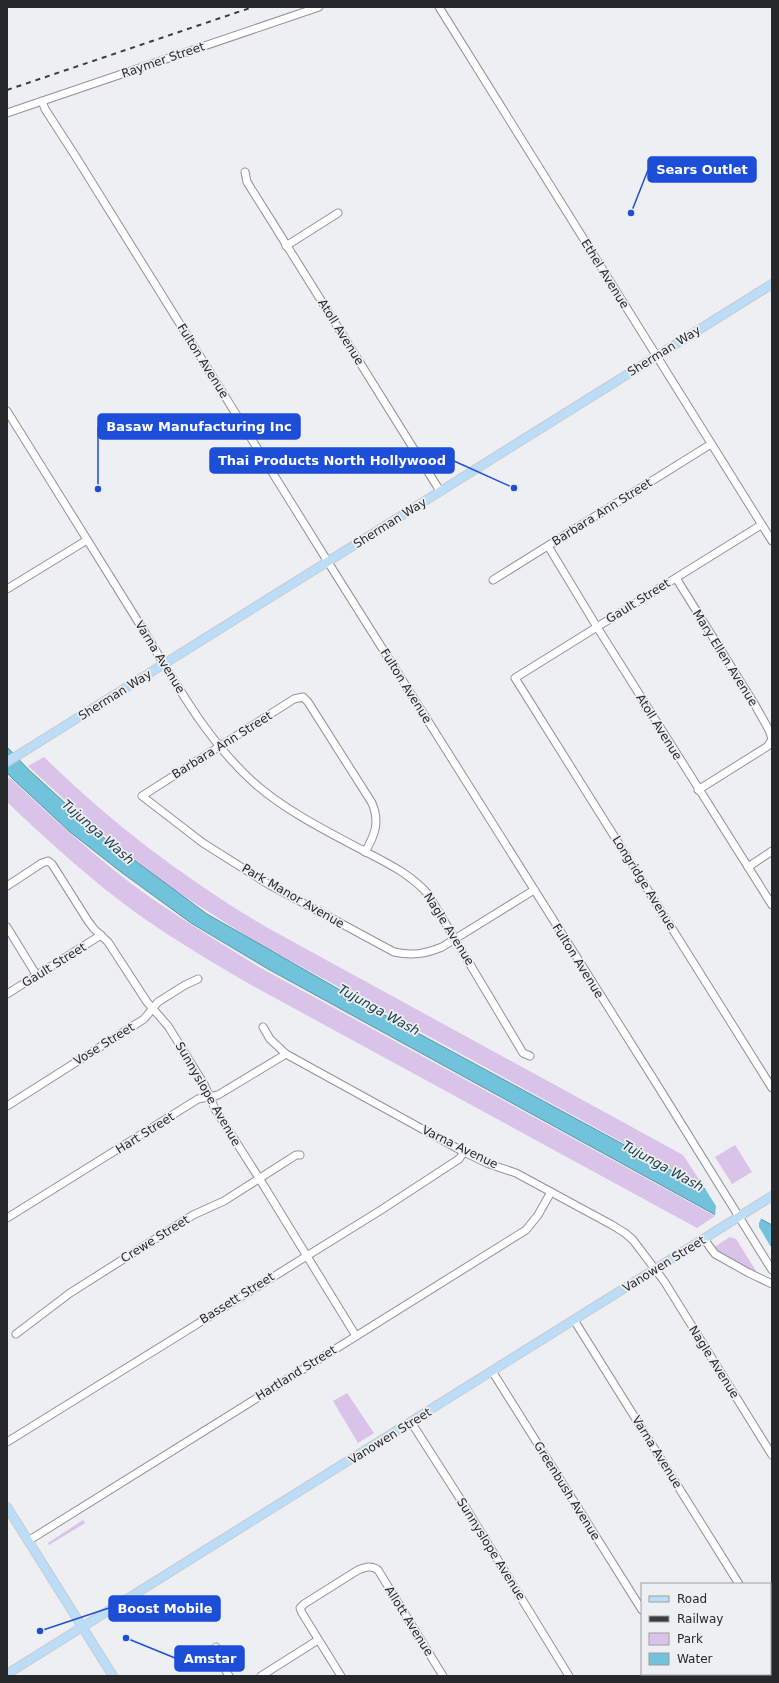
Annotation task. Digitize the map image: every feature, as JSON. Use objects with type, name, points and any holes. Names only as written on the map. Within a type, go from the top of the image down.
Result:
[{"type":"main road","name":"Sherman Way","points":[[7,762],[772,284]]},
{"type":"main road","name":"Vanowen Street","points":[[7,1674],[83,1628],[772,1196]]},
{"type":"main road","points":[[7,1507],[113,1676]]},
{"type":"street","name":"Raymer Street","points":[[7,113],[319,7]]},
{"type":"street","name":"Ethel Avenue","points":[[439,7],[772,541]]},
{"type":"street","name":"Fulton Avenue","points":[[42,101],[44,109],[76,157],[772,1270]]},
{"type":"street","name":"Atoll Avenue","points":[[245,172],[247,182],[286,246],[440,491]]},
{"type":"street","points":[[286,246],[338,213]]},
{"type":"street","name":"Varna Avenue","points":[[7,411],[164,664],[218,747],[253,782],[272,797],[321,828],[365,852]]},
{"type":"street","name":"Barbara Ann Street","points":[[493,580],[711,444]]},
{"type":"street","name":"Gault Street","points":[[515,678],[761,525]]},
{"type":"street","points":[[7,589],[87,540]]},
{"type":"street","name":"Atoll Avenue","points":[[548,546],[698,790],[772,905]]},
{"type":"street","name":"Mary Ellen Avenue","points":[[676,578],[755,705],[769,730],[772,739]]},
{"type":"street","name":"Longridge Avenue","points":[[515,678],[772,1088]]},
{"type":"street","name":"Barbara Ann Street","points":[[142,796],[294,699],[303,697],[308,702],[372,803],[376,812],[376,832],[365,852]]},
{"type":"street","points":[[698,790],[768,746],[772,739]]},
{"type":"street","name":"Park Manor Avenue","points":[[142,796],[203,843],[268,884],[394,952],[405,955],[429,952],[442,947],[456,938]]},
{"type":"street","points":[[748,867],[772,851]]},
{"type":"street","name":"Nagle Avenue","points":[[365,852],[408,874],[428,894],[456,938],[523,1053],[530,1056]]},
{"type":"street","name":"Sunnyslope Avenue","points":[[7,886],[42,862],[48,861],[52,864],[88,921],[110,944],[152,1009],[168,1026],[204,1084],[215,1109],[356,1336]]},
{"type":"street","points":[[456,938],[534,890]]},
{"type":"street","points":[[7,928],[37,976]]},
{"type":"street","name":"Gault Street","points":[[7,994],[101,935]]},
{"type":"street","name":"Vose Street","points":[[7,1106],[144,1019],[158,1002],[198,979]]},
{"type":"street","name":"Varna Avenue","points":[[264,1027],[270,1039],[286,1054],[464,1152],[489,1164],[516,1173],[625,1233],[655,1269]]},
{"type":"street","name":"Hart Street","points":[[7,1218],[198,1099],[218,1095],[286,1054]]},
{"type":"street","name":"Bassett Street","points":[[7,1442],[459,1159],[464,1152]]},
{"type":"street","name":"Crewe Street","points":[[16,1334],[70,1293],[193,1215],[224,1201],[296,1155],[300,1155]]},
{"type":"street","name":"Hartland Street","points":[[28,1541],[526,1230],[538,1215],[551,1192]]},
{"type":"street","points":[[704,1239],[715,1254],[754,1276],[772,1284]]},
{"type":"street","name":"Nagle Avenue","points":[[655,1269],[772,1455]]},
{"type":"street","name":"Varna Avenue","points":[[574,1320],[738,1583]]},
{"type":"street","name":"Greenbush Avenue","points":[[492,1371],[641,1608]]},
{"type":"street","name":"Sunnyslope Avenue","points":[[411,1422],[466,1508],[569,1676]]},
{"type":"street","name":"Allott Avenue","points":[[318,1640],[300,1608],[358,1570],[374,1567],[378,1570],[444,1676]]},
{"type":"street","points":[[261,1676],[318,1640],[340,1676]]},
{"type":"street","points":[[216,1647],[219,1659],[228,1676]]},
{"type":"green space","points":[[44,757],[122,827],[178,870],[236,909],[266,927],[683,1155],[704,1187],[251,939],[173,889],[93,826],[28,766]]},
{"type":"green space","points":[[10,778],[78,840],[114,870],[164,907],[231,950],[259,967],[715,1216],[697,1228],[253,986],[196,952],[153,925],[104,889],[23,817],[7,802],[7,779]]},
{"type":"green space","points":[[735,1145],[752,1172],[732,1184],[715,1157]]},
{"type":"green space","points":[[730,1237],[736,1239],[756,1271],[754,1273],[718,1252],[714,1247]]},
{"type":"green space","points":[[347,1393],[374,1433],[358,1443],[333,1401]]},
{"type":"green space","points":[[83,1520],[85,1523],[49,1545],[48,1543]]},
{"type":"water","name":"Tujunga Wash","points":[[7,747],[29,770],[99,834],[207,914],[368,1006],[772,1225],[772,1246],[268,969],[191,923],[121,872],[70,832],[15,781],[7,773]]},
{"type":"pier","points":[[704,1187],[762,1217],[759,1227],[771,1247],[715,1216],[716,1206]]},
{"type":"railway","points":[[7,90],[253,7]]},
{"type":"place","name":"Sears Outlet","points":[[631,213]]},
{"type":"place","name":"Thai Products North Hollywood","points":[[514,488]]},
{"type":"place","name":"Basaw Manufacturing Inc","points":[[98,489]]},
{"type":"place","name":"Boost Mobile","points":[[40,1631]]},
{"type":"place","name":"Amstar","points":[[126,1638]]}]
